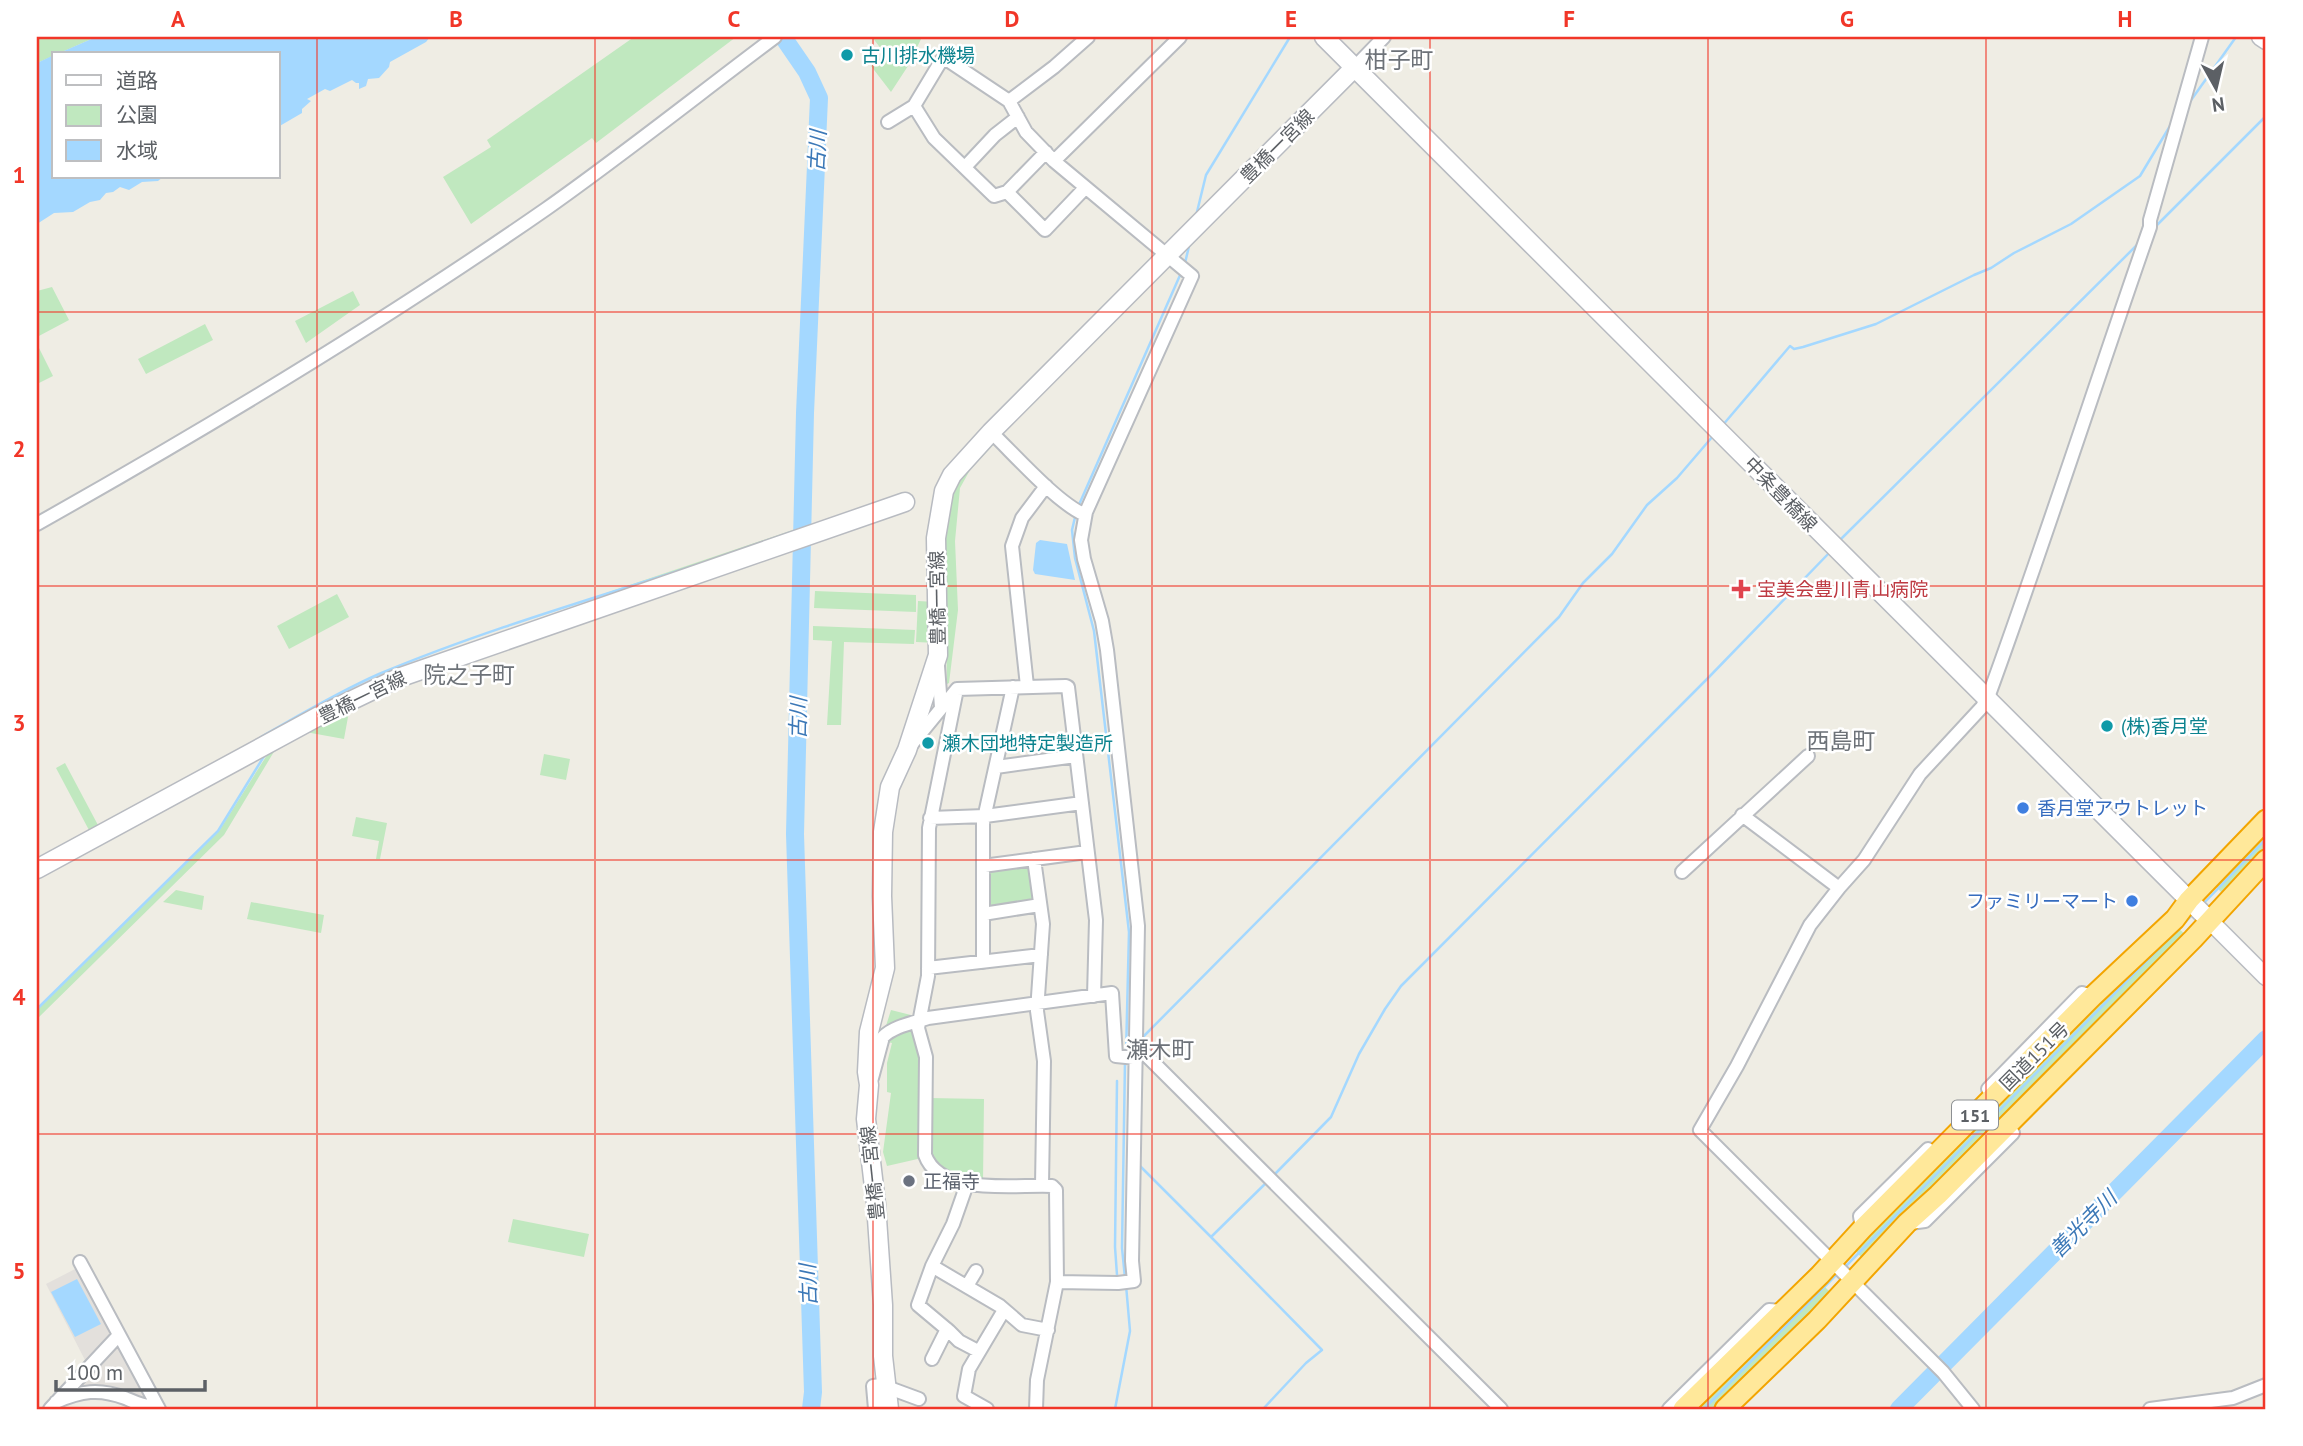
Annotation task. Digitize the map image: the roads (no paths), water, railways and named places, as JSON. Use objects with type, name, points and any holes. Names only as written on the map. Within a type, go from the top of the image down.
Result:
[{"type":"highway","name":"国道151号","points":[[1725,1409],[1817,1320],[1907,1223],[2193,939],[2198,909],[2249,838],[2266,820]]},
{"type":"highway","name":"国道151号","points":[[1683,1409],[1784,1311],[1862,1228],[2093,996],[2175,919],[2198,909],[2266,860]]},
{"type":"main road","points":[[1324,37],[1354,68]]},
{"type":"main road","name":"豊橋一宮線","points":[[889,1409],[876,1204],[866,1119],[869,1032],[885,968],[883,832],[890,787],[907,750],[938,655],[936,538],[944,491],[952,475],[991,432],[1172,259],[1194,228],[1354,68]]},
{"type":"main road","name":"中条豊橋線","points":[[1354,68],[2198,909]]},
{"type":"main road","name":"豊橋一宮線","points":[[37,869],[319,716],[398,678],[905,502]]},
{"type":"street","points":[[37,524],[326,356],[547,208],[775,37]]},
{"type":"street","points":[[1009,101],[1088,37]]},
{"type":"street","points":[[914,106],[934,138],[994,196],[1007,192],[1050,156],[1180,37]]},
{"type":"street","points":[[1354,68],[1384,37]]},
{"type":"street","points":[[1973,1409],[1940,1369],[1700,1130],[1737,1066],[1810,925],[1864,860],[1920,774],[1987,699],[2144,246],[2202,37]]},
{"type":"street","points":[[2260,37],[2266,41]]},
{"type":"street","points":[[888,122],[914,106],[941,61],[949,61],[1009,101],[1026,132],[1050,156],[1192,276],[1080,513],[1084,559],[1105,640],[1137,915],[1128,1163],[1135,1280],[1057,1282]]},
{"type":"street","points":[[965,167],[995,135],[1018,117]]},
{"type":"street","points":[[1007,192],[1045,230],[1085,188]]},
{"type":"street","points":[[991,432],[1046,486],[1080,513]]},
{"type":"street","points":[[983,962],[985,816],[996,766],[1020,687],[1012,546],[1023,518],[1046,486]]},
{"type":"street","points":[[938,655],[946,748]]},
{"type":"street","points":[[907,750],[957,689],[1068,687],[1096,920],[1094,996]]},
{"type":"street","points":[[957,689],[930,818],[928,968],[918,1021],[926,1057],[925,1155],[938,1175],[967,1184],[1055,1187],[1057,1282],[1037,1380],[1036,1409]]},
{"type":"street","points":[[996,766],[1076,756]]},
{"type":"street","points":[[1682,872],[1808,756]]},
{"type":"street","points":[[930,818],[985,816],[1082,803]]},
{"type":"street","points":[[2249,838],[2248,827],[2266,808]]},
{"type":"street","points":[[1742,815],[1839,888]]},
{"type":"street","points":[[983,866],[1087,852]]},
{"type":"street","points":[[1034,859],[1043,924],[1038,1003],[1044,1061],[1042,1185]]},
{"type":"street","points":[[983,914],[1041,905]]},
{"type":"street","points":[[2198,909],[2266,977]]},
{"type":"street","points":[[928,968],[1041,955]]},
{"type":"street","points":[[869,1085],[883,1037],[918,1021],[1116,993],[1115,1054],[1133,1051],[1147,1056],[1501,1409]]},
{"type":"street","points":[[967,1184],[918,1305],[960,1341],[978,1351]]},
{"type":"street","points":[[80,1262],[158,1408]]},
{"type":"street","points":[[932,1266],[967,1286],[1023,1325],[1048,1330]]},
{"type":"street","points":[[967,1286],[976,1271]]},
{"type":"street","points":[[987,1409],[964,1396],[969,1369],[1004,1310]]},
{"type":"street","points":[[1669,1409],[1769,1310],[1784,1311]]},
{"type":"street","points":[[1736,1409],[1821,1325],[1817,1320]]},
{"type":"street","points":[[932,1359],[947,1329]]},
{"type":"street","points":[[53,1406],[119,1335]]},
{"type":"street","points":[[876,1409],[873,1386],[881,1385],[919,1399]]},
{"type":"street","points":[[2150,1409],[2234,1404],[2266,1385]]},
{"type":"street","points":[[53,1406],[75,1393],[100,1391],[111,1392],[146,1407],[158,1408]]},
{"type":"water","points":[[96,37],[430,37],[426,42],[390,62],[379,78],[368,79],[366,86],[359,89],[359,83],[352,80],[330,91],[325,89],[307,99],[311,101],[302,109],[302,113],[280,126],[280,52],[62,52]]},
{"type":"water","points":[[52,56],[52,178],[162,178],[158,181],[142,182],[129,190],[120,187],[106,193],[100,200],[90,202],[73,212],[54,213],[37,224],[37,63]]},
{"type":"water","points":[[1040,540],[1067,544],[1075,580],[1035,574],[1033,570],[1036,543]]},
{"type":"water","points":[[77,1279],[101,1324],[75,1337],[51,1292]]},
{"type":"waterway","name":"古川","points":[[783,37],[807,72],[819,98],[805,413],[795,834],[813,1392],[811,1409]]},
{"type":"waterway","points":[[1196,216],[1206,175],[1290,37]]},
{"type":"waterway","points":[[2189,103],[2236,37]]},
{"type":"waterway","points":[[2155,227],[2266,116]]},
{"type":"waterway","points":[[1722,426],[1790,346],[1794,349],[1803,347],[1876,324],[1991,268],[2071,224],[2140,176],[2173,121]]},
{"type":"waterway","points":[[1185,263],[1190,242]]},
{"type":"waterway","points":[[1840,540],[2138,244]]},
{"type":"waterway","points":[[1078,507],[1181,273]]},
{"type":"waterway","points":[[1140,1040],[1559,617],[1583,583],[1612,554],[1647,505],[1677,478],[1713,436]]},
{"type":"waterway","points":[[1076,513],[1072,530],[1075,558],[1094,631],[1129,932],[1126,1054]]},
{"type":"waterway","points":[[1273,1176],[1331,1117],[1359,1054],[1401,986],[1831,551]]},
{"type":"waterway","points":[[261,737],[349,688],[419,658],[540,615],[703,563]]},
{"type":"waterway","points":[[37,1009],[218,831],[266,753]]},
{"type":"waterway","points":[[2203,904],[2266,839]]},
{"type":"waterway","points":[[1844,1268],[2193,914]]},
{"type":"waterway","name":"善光寺川","points":[[1899,1409],[2266,1039]]},
{"type":"waterway","points":[[1125,1061],[1122,1248],[1125,1278]]},
{"type":"waterway","points":[[1117,1081],[1117,1275]]},
{"type":"waterway","points":[[1139,1165],[1211,1237]]},
{"type":"waterway","points":[[1263,1409],[1306,1363],[1322,1350],[1211,1237],[1268,1181]]},
{"type":"waterway","points":[[1704,1409],[1839,1272]]},
{"type":"waterway","points":[[1115,1409],[1130,1331],[1126,1285]]},
{"type":"place","name":"古川排水機場","points":[[847,55]]},
{"type":"place","name":"宝美会豊川青山病院","points":[[1741,589]]},
{"type":"place","name":"(株)香月堂","points":[[2107,726]]},
{"type":"place","name":"瀬木団地特定製造所","points":[[928,743]]},
{"type":"place","name":"香月堂アウトレット","points":[[2023,808]]},
{"type":"place","name":"ファミリーマート","points":[[2132,901]]},
{"type":"place","name":"正福寺","points":[[909,1181]]},
{"type":"district","name":"柑子町","points":[[1399,59]]},
{"type":"district","name":"院之子町","points":[[469,674]]},
{"type":"district","name":"西島町","points":[[1841,740]]},
{"type":"district","name":"瀬木町","points":[[1160,1049]]}]
